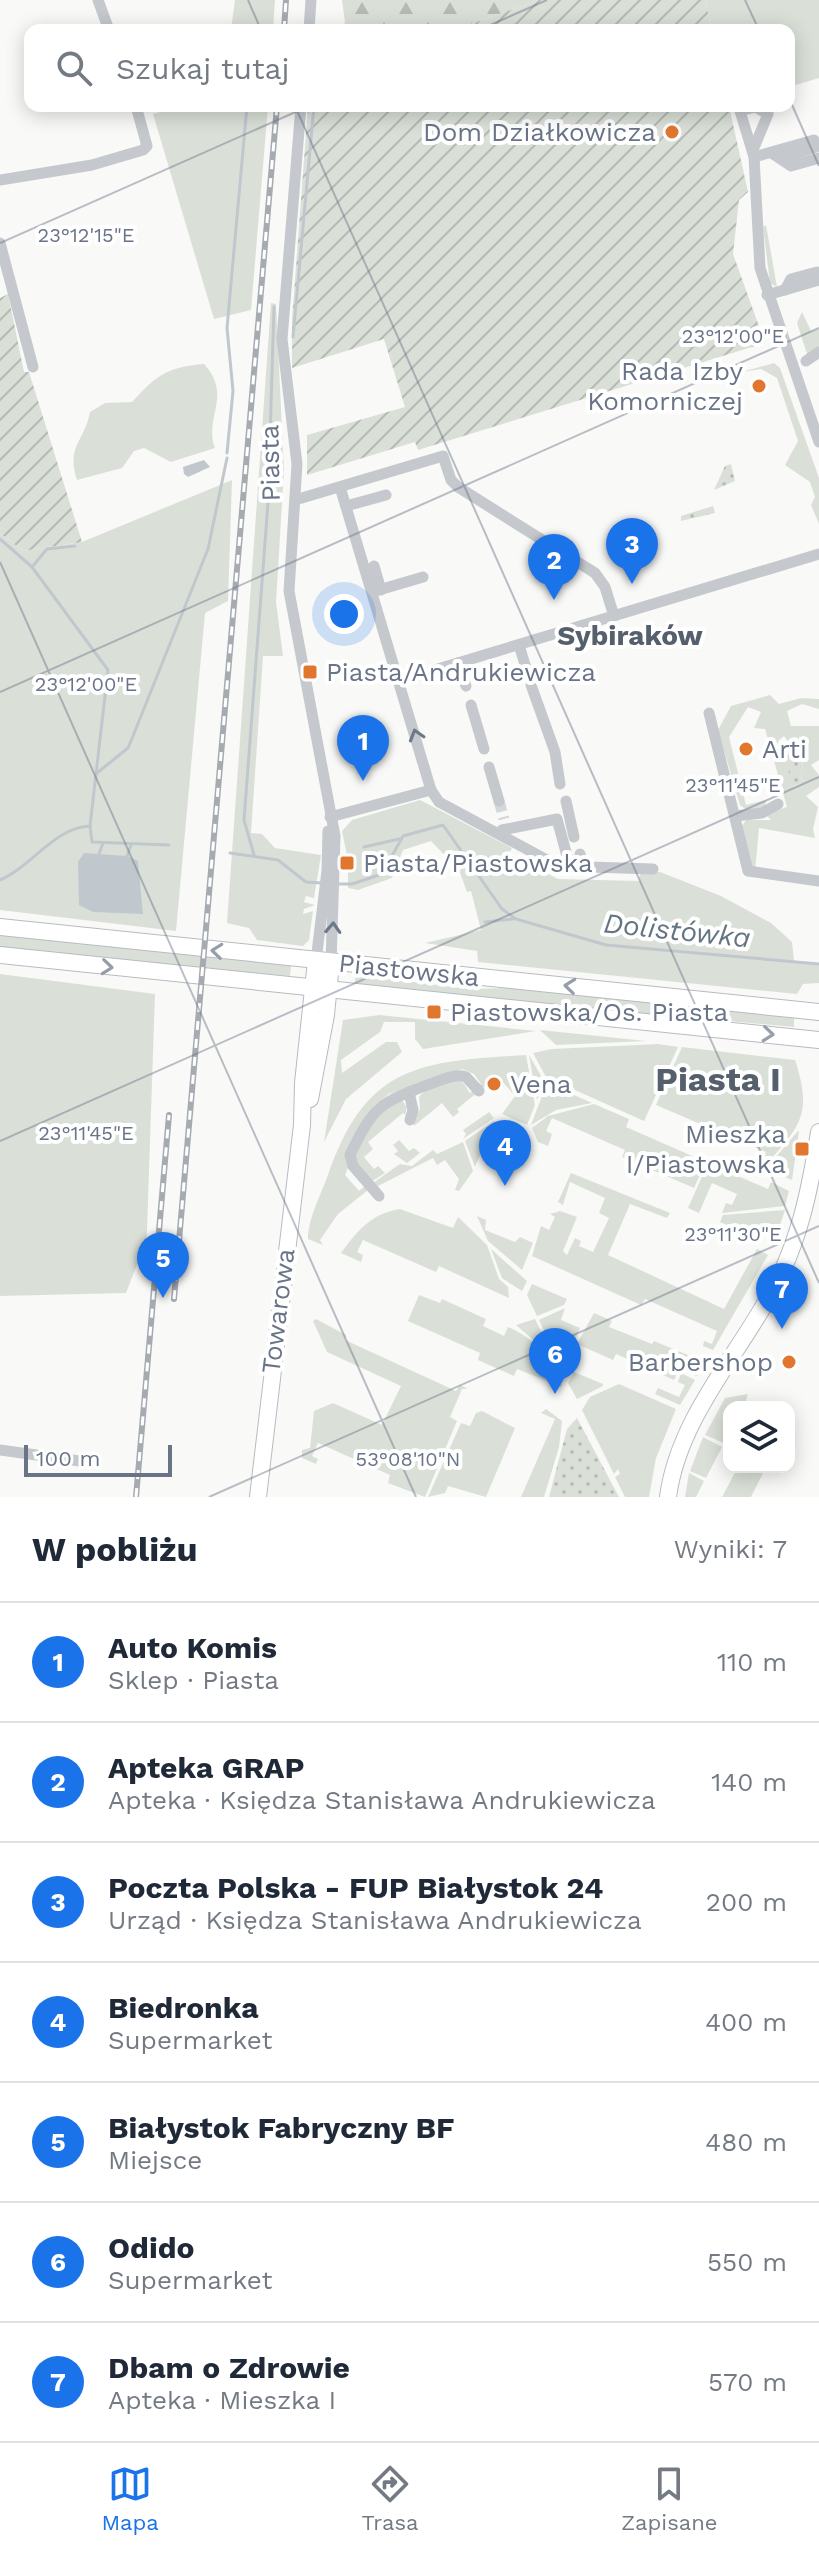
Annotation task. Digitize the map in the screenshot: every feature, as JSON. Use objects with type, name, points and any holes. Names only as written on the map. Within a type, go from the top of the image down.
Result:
[{"type":"main road","name":"Piastowska","points":[[0,927],[819,1012]]},
{"type":"main road","name":"Piastowska","points":[[0,955],[819,1040]]},
{"type":"main road","name":"Towarowa","points":[[258,1497],[323,962]]},
{"type":"main road","points":[[668,1497],[673,1470],[689,1429],[767,1300],[793,1247],[809,1195],[819,1132]]},
{"type":"street","points":[[98,0],[107,24]]},
{"type":"street","points":[[309,24],[311,0]]},
{"type":"street","points":[[0,180],[92,165],[143,150],[147,146],[146,137],[138,112]]},
{"type":"street","name":"Piasta","points":[[301,112],[282,339],[296,438],[295,500],[289,564],[292,613],[330,817],[331,871],[323,962]]},
{"type":"street","points":[[816,149],[791,155],[753,154],[757,241],[767,295],[814,412],[819,442]]},
{"type":"street","points":[[0,243],[33,367]]},
{"type":"street","points":[[767,295],[790,294],[818,276]]},
{"type":"street","points":[[806,361],[819,352]]},
{"type":"street","points":[[295,500],[443,456],[451,480],[458,487],[595,573],[605,587],[614,616]]},
{"type":"street","points":[[340,487],[377,591]]},
{"type":"street","points":[[346,506],[380,499]]},
{"type":"street","points":[[398,681],[819,554]]},
{"type":"street","points":[[374,566],[398,681],[431,790],[439,802],[502,828],[548,862],[570,867],[653,869]]},
{"type":"street","points":[[377,591],[423,577]]},
{"type":"street","points":[[519,645],[526,668]]},
{"type":"street","points":[[458,663],[466,686]]},
{"type":"street","points":[[531,685],[555,752],[560,784]]},
{"type":"street","points":[[471,705],[484,749]]},
{"type":"street","points":[[709,713],[748,871],[819,881]]},
{"type":"street","points":[[489,767],[499,801]]},
{"type":"street","points":[[330,817],[431,790]]},
{"type":"street","points":[[566,801],[574,837]]},
{"type":"street","points":[[735,816],[762,813],[778,804]]},
{"type":"street","points":[[502,828],[557,819],[570,867]]},
{"type":"street","points":[[580,854],[583,867]]},
{"type":"street","points":[[379,1196],[353,1166],[350,1155],[376,1110],[395,1096],[460,1075],[471,1080],[479,1091]]},
{"type":"street","points":[[409,1092],[413,1110],[410,1120]]},
{"type":"street","points":[[0,1450],[94,1463]]},
{"type":"green space","points":[[235,0],[275,0],[273,24],[232,24]]},
{"type":"green space","points":[[342,0],[539,0],[471,24],[345,22]]},
{"type":"green space","points":[[539,0],[705,0],[711,24],[471,24]]},
{"type":"green space","points":[[705,0],[819,0],[819,78],[795,85],[795,24],[711,24]]},
{"type":"green space","points":[[268,112],[251,310],[214,319],[153,114]]},
{"type":"green space","points":[[308,112],[730,112],[748,192],[739,200],[733,254],[765,343],[418,450],[415,442],[307,475],[307,435],[405,407],[384,339],[292,368],[292,320]]},
{"type":"green space","points":[[766,225],[777,287],[770,283],[763,227]]},
{"type":"green space","points":[[8,294],[24,372],[29,372],[82,542],[23,551],[0,533],[0,298]]},
{"type":"green space","points":[[271,303],[276,304],[284,471],[276,602],[283,656],[263,656],[251,833],[262,834],[275,848],[321,855],[314,898],[306,896],[304,902],[315,905],[304,909],[303,914],[313,911],[309,940],[303,946],[257,940],[249,928],[227,923]]},
{"type":"green space","points":[[802,312],[811,331],[819,329],[819,347],[808,357],[797,323]]},
{"type":"green space","points":[[774,363],[780,368],[819,478],[819,524],[811,505],[815,497],[810,482],[785,465],[798,441],[777,378],[761,369],[742,372]]},
{"type":"green space","points":[[204,364],[216,386],[215,448],[171,462],[144,448],[134,451],[122,468],[77,480],[75,451],[90,412],[105,403],[132,402],[164,374],[181,367]]},
{"type":"green space","points":[[731,464],[735,481],[714,490],[725,466]]},
{"type":"green space","points":[[232,480],[228,601],[205,613],[176,931],[0,910],[0,533],[23,551],[82,542]]},
{"type":"green space","points":[[713,506],[715,513],[681,521],[681,516]]},
{"type":"green space","points":[[770,695],[779,704],[801,698],[819,699],[819,709],[802,704],[787,711],[791,726],[819,726],[819,760],[811,765],[819,775],[819,787],[806,796],[818,807],[813,829],[815,838],[759,828],[755,871],[751,869],[739,830],[746,820],[771,820],[765,814],[787,807],[765,729],[754,728],[761,712],[748,707],[729,737],[746,805],[766,800],[765,807],[748,811],[740,805],[718,730],[731,706]],"holes":[[[784,736],[803,760],[801,783],[793,787],[784,749],[778,741]]]},
{"type":"green space","points":[[790,743],[803,760],[801,783],[792,787],[784,749]]},
{"type":"green space","points":[[420,800],[512,848],[509,854],[558,879],[639,881],[640,873],[660,872],[721,896],[771,923],[792,942],[794,961],[819,964],[819,983],[803,984],[797,994],[478,962],[477,951],[425,943],[481,930],[471,891],[467,892],[459,870],[431,841],[403,850],[392,878],[358,890],[348,888],[348,860],[342,831],[352,820]]},
{"type":"green space","points":[[0,933],[291,966],[290,976],[0,950]]},
{"type":"green space","points":[[0,974],[155,994],[146,1259],[138,1262],[126,1293],[0,1296]]},
{"type":"green space","points":[[356,975],[470,989],[515,988],[794,1016],[794,1027],[354,987]]},
{"type":"green space","points":[[379,1015],[536,1031],[423,1049],[415,1039],[415,1022],[384,1022],[380,1032],[341,1060],[342,1073],[386,1042],[397,1042],[402,1052],[346,1099],[324,1142],[343,1020]]},
{"type":"green space","points":[[540,1030],[646,1041],[556,1045]]},
{"type":"green space","points":[[658,1044],[678,1047],[644,1121],[546,1077],[533,1053],[552,1049]]},
{"type":"green space","points":[[682,1047],[795,1060],[803,1096],[799,1121],[762,1170],[751,1167],[752,1163],[760,1166],[766,1152],[656,1105]]},
{"type":"green space","points":[[526,1055],[535,1105],[527,1125],[502,1114],[515,1096],[500,1079],[490,1087],[488,1084],[457,1109],[459,1112],[453,1117],[442,1103],[414,1126],[413,1116],[420,1110],[419,1097],[427,1090],[446,1081],[458,1080],[470,1093],[481,1084],[474,1074],[462,1069],[389,1094],[374,1106],[345,1175],[359,1191],[365,1186],[368,1190],[338,1214],[320,1240],[323,1245],[308,1239],[315,1207],[343,1138],[361,1110],[380,1090],[402,1076],[427,1067],[456,1061]]},
{"type":"green space","points":[[529,1055],[544,1081],[537,1100]]},
{"type":"green space","points":[[547,1083],[592,1103],[556,1110],[531,1125]]},
{"type":"green space","points":[[401,1099],[407,1107],[405,1115],[403,1113],[368,1142],[373,1149],[364,1157],[374,1169],[378,1166],[385,1173],[371,1182],[354,1160],[372,1125]]},
{"type":"green space","points":[[594,1104],[629,1119],[626,1127],[706,1162],[694,1188],[622,1157],[625,1150],[552,1118],[546,1131],[552,1134],[548,1146],[538,1142],[532,1128],[548,1116]]},
{"type":"green space","points":[[489,1112],[494,1118],[463,1139],[466,1134],[463,1130]]},
{"type":"green space","points":[[494,1121],[497,1125],[488,1147],[484,1146],[475,1167],[465,1141]]},
{"type":"green space","points":[[797,1132],[792,1180],[766,1169]]},
{"type":"green space","points":[[399,1140],[409,1151],[414,1148],[420,1153],[407,1163],[394,1154],[398,1151],[393,1145]]},
{"type":"green space","points":[[463,1142],[473,1171],[459,1191],[455,1190],[459,1179],[445,1160],[437,1165],[433,1158],[376,1187],[373,1183],[400,1164],[412,1166],[433,1150],[437,1154]]},
{"type":"green space","points":[[708,1163],[768,1189],[771,1182],[789,1191],[785,1206],[722,1213],[726,1203],[732,1205],[737,1194],[712,1183],[699,1213],[688,1208]]},
{"type":"green space","points":[[571,1173],[670,1213],[667,1218],[630,1204],[608,1255],[724,1309],[757,1249],[768,1255],[713,1350],[703,1346],[704,1341],[712,1344],[717,1331],[645,1299],[641,1305],[532,1256],[541,1226],[549,1230],[555,1217],[550,1214],[560,1211],[577,1217],[563,1251],[567,1255],[575,1238],[581,1241],[579,1246],[593,1252],[609,1218],[599,1213],[605,1198],[570,1182],[563,1205],[558,1202]]},
{"type":"green space","points":[[400,1209],[453,1228],[458,1217],[487,1245],[499,1279],[508,1287],[509,1298],[439,1266],[436,1272],[363,1240],[357,1252],[363,1255],[361,1262],[341,1253],[366,1224],[381,1214]]},
{"type":"green space","points":[[785,1210],[778,1231],[756,1238],[720,1222],[723,1215]]},
{"type":"green space","points":[[477,1216],[486,1220],[485,1230],[515,1242],[520,1237],[533,1243],[522,1270],[488,1241]]},
{"type":"green space","points":[[491,1249],[527,1281],[522,1291],[502,1278]]},
{"type":"green space","points":[[532,1284],[567,1299],[564,1305],[537,1316],[527,1295]]},
{"type":"green space","points":[[419,1295],[440,1303],[442,1299],[486,1319],[483,1326],[504,1336],[508,1327],[526,1337],[550,1360],[562,1387],[517,1369],[514,1376],[478,1360],[480,1353],[408,1321]]},
{"type":"green space","points":[[565,1308],[561,1320],[580,1328],[566,1362],[557,1358],[539,1320]]},
{"type":"green space","points":[[594,1313],[612,1321],[609,1327],[652,1344],[654,1341],[700,1360],[703,1355],[709,1357],[697,1376],[679,1369],[674,1380],[616,1354],[613,1360],[577,1344]]},
{"type":"green space","points":[[316,1319],[346,1335],[345,1340],[456,1391],[460,1385],[468,1389],[462,1389],[450,1417],[457,1421],[425,1497],[388,1483],[390,1475],[318,1443],[312,1456],[318,1459],[316,1464],[302,1458],[302,1450],[310,1448],[314,1411],[333,1403],[382,1425],[401,1386],[327,1352],[313,1321]]},
{"type":"green space","points":[[535,1319],[553,1357],[516,1325]]},
{"type":"green space","points":[[574,1372],[603,1386],[577,1399],[568,1383]]},
{"type":"green space","points":[[681,1373],[695,1380],[680,1405],[655,1394],[658,1388],[679,1397],[685,1385],[678,1382]]},
{"type":"green space","points":[[619,1384],[676,1409],[656,1458],[649,1497],[625,1497],[615,1477],[620,1474],[618,1469],[614,1474],[582,1410],[590,1397]]},
{"type":"green space","points":[[748,1394],[746,1401],[723,1401],[725,1398]]},
{"type":"green space","points":[[723,1402],[723,1443],[705,1435]]},
{"type":"green space","points":[[546,1409],[562,1421],[559,1447],[544,1497],[521,1497],[555,1419],[541,1413]]},
{"type":"green space","points":[[482,1411],[515,1428],[486,1497],[448,1486],[445,1493],[428,1497],[461,1423],[470,1426],[476,1413]]},
{"type":"green space","points":[[577,1418],[619,1497],[549,1497],[567,1429]]},
{"type":"green space","points":[[703,1437],[722,1447],[706,1478],[690,1471]]},
{"type":"green space","points":[[689,1473],[704,1481],[696,1497],[685,1497]]},
{"type":"green space","points":[[735,1473],[763,1473],[751,1497],[722,1497]]},
{"type":"shaded area","points":[[204,460],[210,467],[188,477],[184,474],[183,467]]},
{"type":"shaded area","points":[[84,853],[127,856],[138,861],[143,914],[93,912],[79,905],[78,862]]},
{"type":"waterway","points":[[227,453],[233,391],[227,328],[246,112]]},
{"type":"waterway","points":[[293,337],[313,112]]},
{"type":"waterway","points":[[254,855],[244,820],[268,503],[274,307]]},
{"type":"waterway","points":[[97,773],[128,748],[133,736],[208,549],[227,458]]},
{"type":"waterway","name":"Dolistówka","points":[[0,539],[32,567],[108,670],[90,826],[92,842],[169,845]]},
{"type":"waterway","points":[[32,567],[47,549],[75,546]]},
{"type":"waterway","name":"Dolistówka","points":[[337,884],[352,884],[382,874],[403,836],[443,825],[502,909],[516,919],[606,945],[819,964]]},
{"type":"waterway","points":[[0,880],[54,840],[77,828],[90,826]]},
{"type":"waterway","points":[[364,847],[399,839]]},
{"type":"waterway","points":[[99,854],[103,843]]},
{"type":"waterway","points":[[127,856],[131,845]]},
{"type":"waterway","name":"Dolistówka","points":[[230,853],[278,860],[306,882],[322,883]]},
{"type":"waterway","points":[[485,922],[513,919]]},
{"type":"tunnel","points":[[499,801],[504,819]]},
{"type":"railway","points":[[284,24],[286,0]]},
{"type":"railway","points":[[174,1299],[276,112]]},
{"type":"railway","points":[[136,1497],[169,1115]]},
{"type":"place","name":"Dom Działkowicza","points":[[672,132]]},
{"type":"place","name":"Rada Izby Komorniczej","points":[[759,386]]},
{"type":"place","name":"Poczta Polska - FUP Białystok 24","points":[[632,584]]},
{"type":"place","name":"Apteka GRAP","points":[[554,600]]},
{"type":"place","name":"Piasta/Andrukiewicza","points":[[310,672]]},
{"type":"place","name":"Arti","points":[[746,749]]},
{"type":"place","name":"Auto Komis","points":[[363,781]]},
{"type":"place","name":"Piasta/Piastowska","points":[[347,863]]},
{"type":"place","name":"Piastowska/Os. Piasta","points":[[434,1012]]},
{"type":"place","name":"Vena","points":[[494,1084]]},
{"type":"place","name":"Mieszka I/Piastowska","points":[[802,1149]]},
{"type":"place","name":"Biedronka","points":[[505,1186]]},
{"type":"place","name":"Białystok Fabryczny BF","points":[[163,1298]]},
{"type":"place","name":"Dbam o Zdrowie","points":[[782,1329]]},
{"type":"place","name":"Barbershop","points":[[789,1362]]},
{"type":"place","name":"Odido","points":[[555,1394]]},
{"type":"district","name":"Sybiraków","points":[[630,635]]},
{"type":"district","name":"Piasta I","points":[[718,1079]]}]
